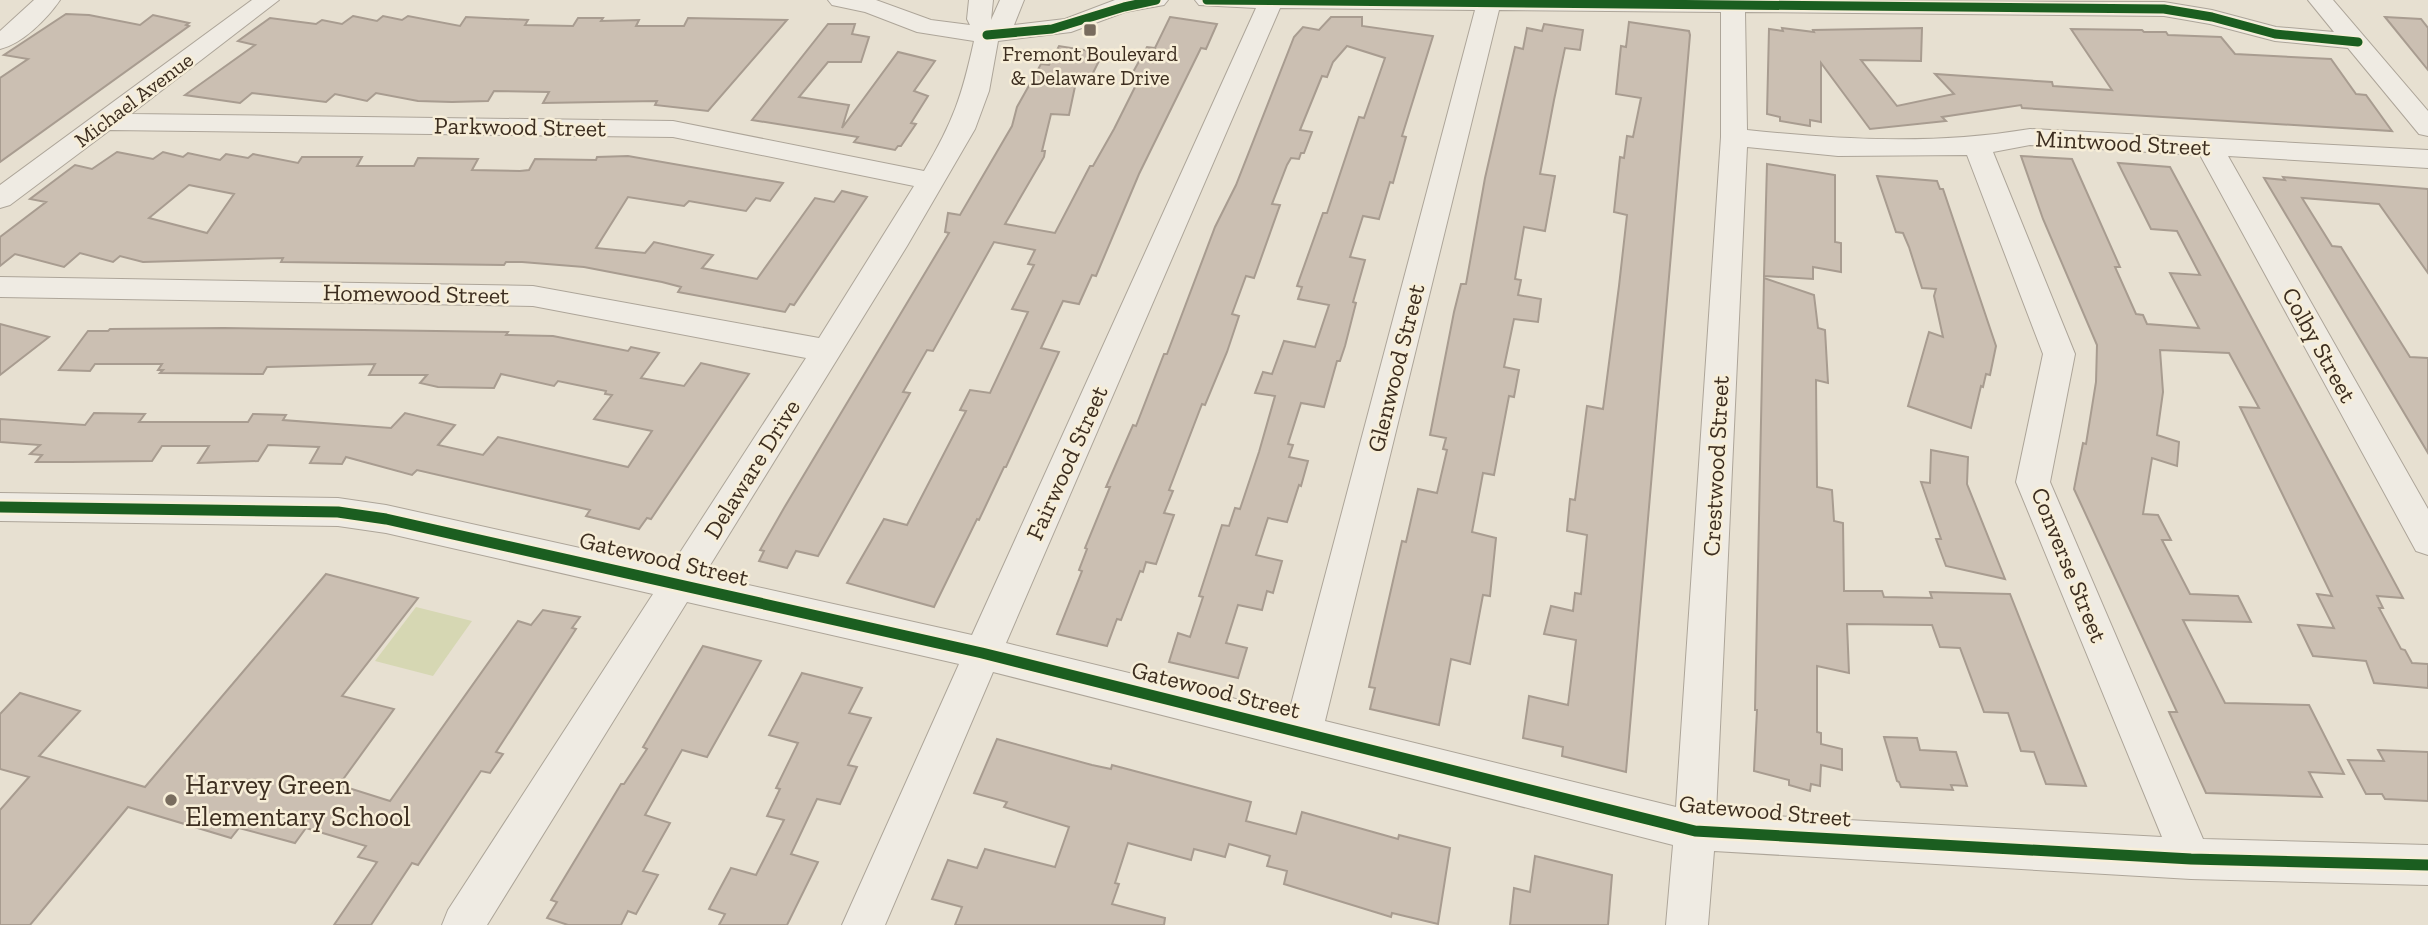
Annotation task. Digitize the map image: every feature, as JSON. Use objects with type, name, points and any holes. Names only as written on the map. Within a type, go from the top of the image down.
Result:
[{"type":"street","points":[[0,42],[16,31],[48,0]]},
{"type":"street","name":"Michael Avenue","points":[[0,199],[267,0]]},
{"type":"street","points":[[840,0],[872,6],[926,27],[987,35],[1045,30],[1071,24],[1120,6],[1156,0]]},
{"type":"street","name":"Delaware Drive","points":[[463,925],[827,351],[931,181],[971,109],[987,35],[979,19],[981,0]]},
{"type":"street","name":"Delaware Drive","points":[[987,35],[1005,21],[1012,0]]},
{"type":"street","points":[[1207,0],[2164,9],[2212,17],[2275,34],[2358,42]]},
{"type":"street","name":"Fairwood Street","points":[[863,925],[1270,0]]},
{"type":"street","points":[[2320,0],[2428,128]]},
{"type":"street","name":"Glenwood Street","points":[[1303,733],[1489,2]]},
{"type":"street","name":"Crestwood Street","points":[[1687,925],[1695,831],[1734,137],[1733,6]]},
{"type":"street","name":"Parkwood Street","points":[[104,122],[673,129],[931,181]]},
{"type":"street","name":"Mintwood Street","points":[[1734,137],[1838,148],[1977,146],[2030,137],[2428,159]]},
{"type":"street","name":"Converse Street","points":[[1977,146],[2059,354],[2033,482],[2191,859]]},
{"type":"street","name":"Colby Street","points":[[2210,148],[2428,541]]},
{"type":"street","name":"Homewood Street","points":[[0,287],[533,296],[827,351]]},
{"type":"street","name":"Gatewood Street","points":[[0,507],[338,512],[386,519],[982,653],[1695,831],[2191,859],[2428,865]]},
{"type":"green space","points":[[416,607],[472,621],[433,676],[375,661]]},
{"type":"building","points":[[66,14],[89,15],[140,25],[153,15],[189,23],[186,25],[189,26],[0,162],[0,78],[28,59],[4,55]]},
{"type":"building","points":[[353,16],[377,21],[383,16],[402,20],[408,16],[460,26],[466,17],[528,20],[525,25],[573,26],[578,18],[603,18],[601,21],[639,20],[636,26],[684,26],[688,18],[787,20],[708,111],[655,105],[657,101],[543,103],[549,92],[494,91],[488,101],[452,102],[418,101],[376,93],[367,101],[335,94],[326,102],[252,93],[240,103],[185,95],[255,45],[238,41],[270,18],[316,24],[322,20],[342,24]]},
{"type":"building","points":[[1170,17],[1217,24],[1206,49],[1201,48],[1139,174],[1096,276],[1092,275],[1079,304],[1063,301],[1041,348],[1059,352],[1006,467],[934,607],[847,583],[884,519],[907,525],[966,411],[960,410],[970,390],[990,393],[1028,312],[1012,309],[1034,265],[1028,264],[1035,250],[994,242],[933,351],[927,350],[903,392],[910,393],[818,556],[796,551],[787,568],[759,561],[764,551],[760,550],[784,508],[949,233],[945,232],[948,213],[960,215],[1012,126],[1017,107],[1041,64],[1049,65],[1059,46],[1103,53],[1090,79],[1077,77],[1069,115],[1051,114],[1042,151],[1045,151],[1044,157],[1005,224],[1055,233],[1090,166],[1093,166],[1114,129],[1141,75],[1132,74],[1147,47],[1155,48]]},
{"type":"building","points":[[1331,17],[1362,17],[1362,26],[1433,36],[1402,136],[1406,137],[1393,183],[1390,182],[1379,219],[1363,216],[1350,257],[1365,260],[1353,302],[1356,303],[1345,346],[1340,361],[1337,361],[1324,407],[1301,403],[1288,444],[1293,445],[1289,457],[1308,461],[1301,486],[1299,485],[1287,522],[1268,518],[1256,555],[1282,561],[1273,593],[1267,591],[1262,610],[1238,605],[1226,643],[1247,648],[1238,678],[1169,662],[1178,633],[1190,637],[1203,597],[1199,596],[1222,525],[1229,526],[1235,508],[1240,509],[1259,452],[1275,396],[1255,393],[1263,372],[1272,374],[1284,341],[1315,347],[1329,305],[1298,299],[1302,287],[1297,286],[1323,213],[1327,213],[1359,117],[1364,118],[1385,58],[1347,46],[1333,62],[1327,77],[1322,76],[1300,130],[1312,132],[1304,153],[1301,153],[1299,159],[1291,158],[1272,204],[1280,205],[1254,278],[1246,276],[1232,314],[1239,316],[1227,352],[1205,405],[1202,404],[1169,490],[1173,491],[1164,513],[1174,515],[1156,564],[1146,562],[1143,572],[1140,571],[1121,620],[1117,619],[1107,646],[1057,634],[1082,571],[1079,570],[1087,549],[1085,548],[1110,487],[1106,487],[1133,425],[1136,426],[1164,354],[1167,354],[1215,227],[1236,185],[1294,37],[1303,27],[1319,30]]},
{"type":"building","points":[[2385,17],[2421,19],[2428,28],[2428,70]]},
{"type":"building","points":[[1629,22],[1689,31],[1690,35],[1626,772],[1562,756],[1563,747],[1523,738],[1529,696],[1568,705],[1576,640],[1544,634],[1551,606],[1573,611],[1575,593],[1581,594],[1587,535],[1567,531],[1570,499],[1575,500],[1587,406],[1603,409],[1619,286],[1627,215],[1614,212],[1620,157],[1624,158],[1627,136],[1633,137],[1641,98],[1616,94],[1621,46],[1626,47]]},
{"type":"building","points":[[828,24],[855,24],[852,34],[869,37],[861,62],[828,62],[799,97],[849,105],[842,128],[898,52],[935,61],[914,91],[928,96],[911,123],[916,124],[901,146],[895,150],[854,142],[858,137],[752,120]]},
{"type":"building","points":[[1544,24],[1583,30],[1580,50],[1565,48],[1540,174],[1555,176],[1545,231],[1524,227],[1515,279],[1521,280],[1518,295],[1541,299],[1538,322],[1514,319],[1504,367],[1519,370],[1514,397],[1509,396],[1494,475],[1483,473],[1472,532],[1496,538],[1490,596],[1483,595],[1470,664],[1451,659],[1439,725],[1370,709],[1375,688],[1369,687],[1402,541],[1406,542],[1418,489],[1437,493],[1447,450],[1443,449],[1446,438],[1430,435],[1454,312],[1461,284],[1466,284],[1485,178],[1515,47],[1523,49],[1527,28],[1542,31]]},
{"type":"building","points":[[1782,28],[1814,32],[1813,30],[1922,28],[1921,61],[1861,60],[1897,106],[1954,94],[1935,74],[2052,82],[2053,86],[2112,90],[2071,29],[2142,30],[2166,32],[2168,35],[2221,37],[2235,54],[2331,59],[2356,94],[2366,95],[2392,131],[2022,108],[2021,105],[1942,117],[1946,121],[1870,129],[1821,63],[1821,122],[1810,120],[1810,126],[1780,121],[1780,117],[1767,114],[1769,29],[1783,31]]},
{"type":"building","points":[[117,152],[153,159],[163,152],[183,157],[188,153],[220,160],[226,154],[248,158],[253,154],[298,163],[302,157],[362,157],[357,166],[414,166],[418,158],[478,159],[472,170],[520,171],[529,170],[535,159],[596,160],[597,157],[628,156],[783,183],[770,201],[756,198],[746,211],[689,201],[684,206],[628,197],[596,248],[645,253],[654,242],[713,255],[702,268],[757,279],[815,198],[834,202],[842,191],[867,197],[794,305],[790,304],[785,312],[678,292],[681,287],[584,267],[522,262],[506,262],[504,265],[281,262],[283,258],[143,262],[120,256],[113,262],[80,253],[64,267],[15,254],[0,266],[0,237],[46,202],[30,199],[75,165],[92,169]],"holes":[[[189,185],[234,194],[207,233],[149,218]]]},
{"type":"building","points":[[2021,156],[2072,159],[2120,267],[2115,267],[2136,314],[2143,315],[2147,324],[2199,328],[2170,273],[2200,275],[2177,231],[2151,229],[2118,163],[2170,167],[2403,598],[2377,596],[2383,608],[2379,608],[2401,649],[2405,650],[2412,663],[2428,664],[2428,688],[2374,683],[2366,661],[2313,656],[2298,625],[2334,628],[2317,594],[2332,596],[2240,407],[2259,408],[2229,353],[2160,350],[2163,392],[2157,435],[2179,442],[2177,466],[2152,458],[2143,514],[2158,515],[2171,540],[2162,540],[2190,594],[2238,596],[2251,622],[2183,620],[2225,703],[2309,705],[2344,774],[2309,772],[2322,797],[2206,793],[2169,712],[2177,712],[2074,489],[2083,443],[2086,444],[2096,382],[2097,345],[2043,219]]},
{"type":"building","points":[[1767,164],[1835,175],[1835,242],[1841,243],[1841,272],[1813,267],[1813,279],[1764,276]]},
{"type":"building","points":[[1877,176],[1937,181],[1940,189],[1943,189],[1996,346],[1990,375],[1986,374],[1983,387],[1981,386],[1971,428],[1908,406],[1929,332],[1943,337],[1934,296],[1936,289],[1922,288],[1903,233],[1896,232]]},
{"type":"building","points":[[2283,177],[2428,189],[2428,273],[2379,204],[2302,198],[2332,246],[2341,247],[2410,357],[2428,358],[2428,453],[2264,178],[2285,180]]},
{"type":"building","points":[[1764,278],[1814,295],[1818,328],[1825,330],[1828,383],[1816,380],[1817,487],[1832,490],[1834,521],[1843,523],[1844,591],[1882,591],[1884,597],[1932,598],[1930,592],[2010,594],[2086,786],[2046,784],[2034,752],[2021,751],[2008,713],[1984,712],[1960,648],[1940,647],[1932,625],[1847,624],[1849,673],[1817,666],[1817,732],[1821,733],[1821,744],[1842,749],[1842,770],[1821,765],[1820,786],[1811,784],[1810,791],[1789,785],[1789,780],[1754,771]]},
{"type":"building","points":[[0,324],[49,337],[0,375]]},
{"type":"building","points":[[224,328],[508,332],[506,335],[553,336],[628,351],[631,347],[659,353],[641,378],[684,386],[701,363],[749,374],[651,519],[647,518],[639,529],[586,516],[590,510],[417,470],[412,475],[346,457],[342,464],[310,463],[319,447],[268,445],[258,461],[198,463],[209,446],[162,446],[152,461],[36,462],[42,455],[30,454],[40,445],[0,442],[0,419],[85,425],[94,413],[145,414],[139,422],[248,422],[253,414],[286,415],[283,420],[391,428],[405,413],[455,425],[438,445],[483,455],[498,437],[628,467],[652,431],[594,419],[612,395],[605,394],[606,391],[558,381],[554,386],[501,374],[494,388],[438,387],[420,383],[427,375],[369,375],[375,364],[267,367],[263,374],[160,373],[163,370],[158,370],[162,364],[95,364],[90,371],[59,370],[88,331]]},
{"type":"building","points":[[1931,450],[1968,457],[1967,484],[2005,579],[1946,566],[1936,539],[1941,539],[1921,482],[1930,483]]},
{"type":"building","points":[[326,574],[418,598],[342,696],[394,709],[339,785],[390,801],[518,621],[531,625],[543,610],[580,617],[572,628],[576,629],[496,752],[503,754],[490,773],[481,771],[418,865],[412,863],[371,925],[334,925],[377,862],[358,857],[366,846],[306,828],[295,843],[239,828],[231,838],[128,807],[30,925],[0,925],[0,810],[29,777],[0,769],[0,714],[20,693],[80,711],[39,756],[145,787]]},
{"type":"building","points":[[703,646],[761,661],[707,757],[682,750],[645,815],[670,823],[643,871],[658,875],[636,914],[628,911],[621,925],[568,925],[547,918],[557,902],[551,900],[621,784],[624,784],[647,749],[643,747]]},
{"type":"building","points":[[802,673],[862,688],[849,713],[871,718],[848,765],[857,767],[840,804],[817,799],[791,854],[818,862],[787,925],[719,925],[725,914],[709,909],[731,868],[756,875],[784,820],[767,816],[780,789],[776,788],[798,743],[769,735]]},
{"type":"building","points":[[1884,737],[1917,738],[1920,750],[1956,752],[1967,786],[1951,785],[1953,790],[1901,787]]},
{"type":"building","points":[[997,739],[1092,765],[1111,769],[1112,765],[1251,802],[1246,821],[1296,834],[1302,812],[1398,839],[1399,835],[1450,848],[1438,924],[1392,913],[1391,917],[1284,884],[1287,871],[1267,866],[1270,856],[1229,844],[1225,857],[1194,849],[1191,860],[1128,843],[1115,883],[1119,884],[1112,904],[1165,918],[1164,925],[955,925],[962,907],[932,899],[948,860],[977,868],[985,849],[1055,867],[1069,827],[1004,807],[1007,802],[974,793]]},
{"type":"building","points":[[2378,750],[2428,752],[2428,801],[2385,799],[2382,794],[2366,794],[2348,760],[2384,761]]},
{"type":"building","points":[[1535,856],[1612,875],[1608,925],[1510,925],[1514,888],[1530,892]]},
{"type":"cycle path","points":[[987,35],[1052,29],[1156,0]]},
{"type":"cycle path","points":[[1207,0],[2164,9],[2212,17],[2275,34],[2358,42]]},
{"type":"cycle path","points":[[0,507],[338,512],[386,519],[982,653],[1695,831],[2191,859],[2428,865]]},
{"type":"place","name":"Fremont Boulevard & Delaware Drive","points":[[1090,30]]},
{"type":"place","name":"Harvey Green Elementary School","points":[[171,800]]}]
